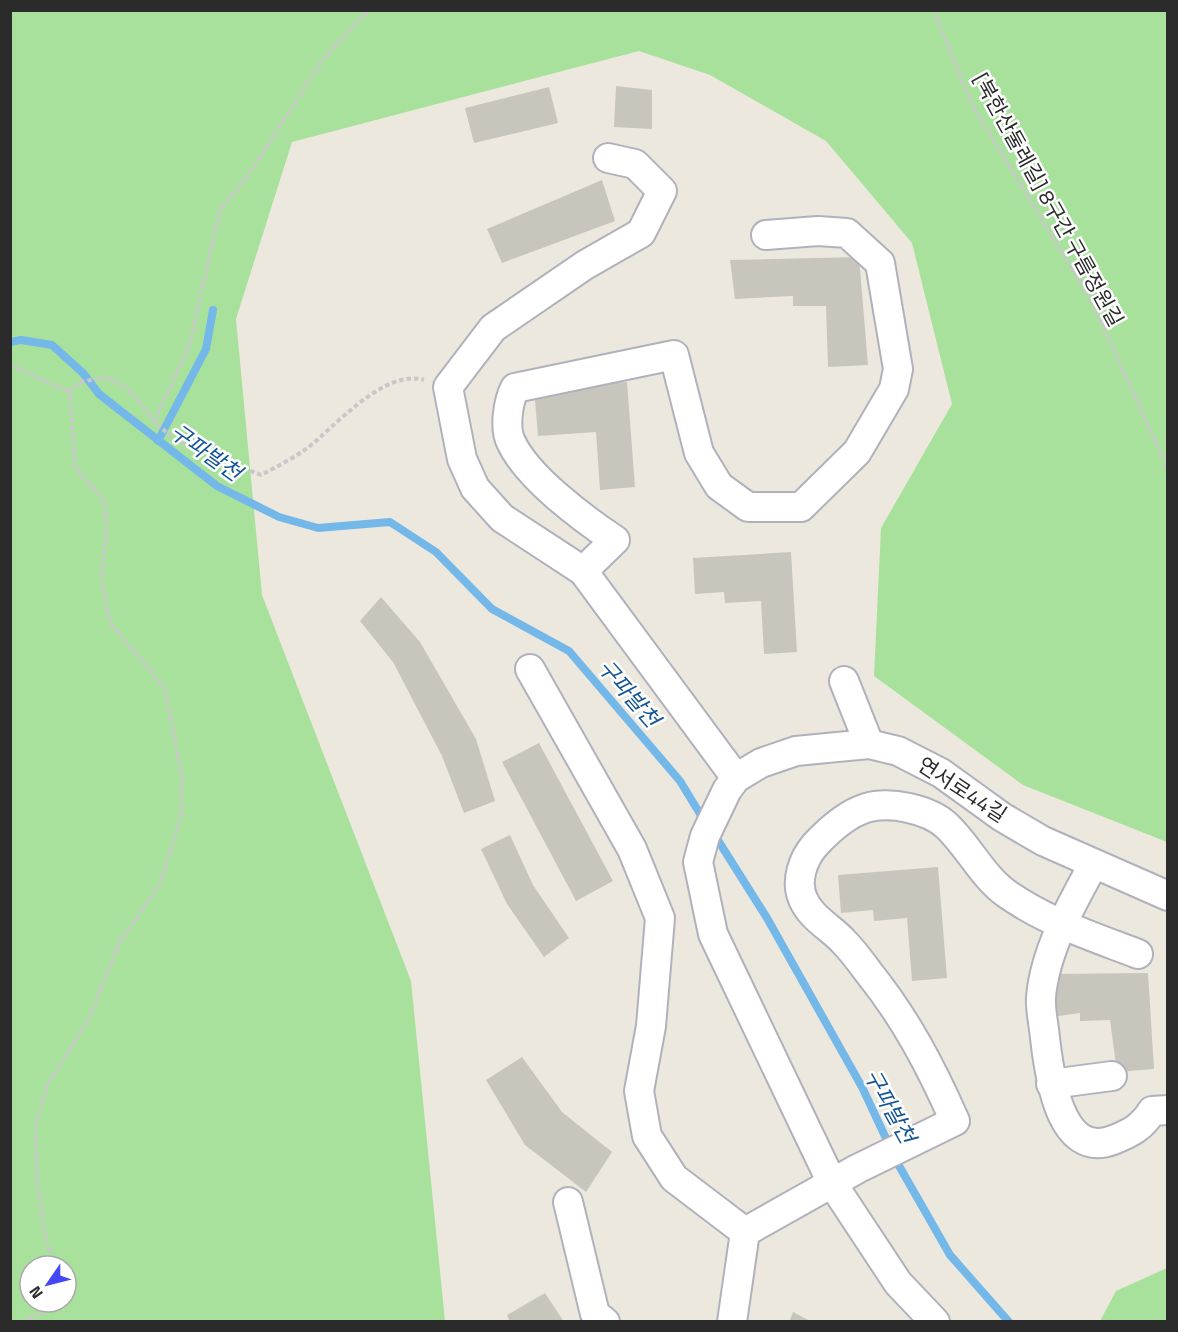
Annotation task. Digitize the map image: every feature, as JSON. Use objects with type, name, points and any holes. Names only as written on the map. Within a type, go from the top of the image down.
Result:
[{"type":"street","points":[[608,158],[635,164],[662,191],[641,233],[585,265],[493,328],[448,387],[462,459],[475,488],[502,518],[583,572],[730,788],[705,836],[698,862],[713,934],[832,1184],[898,1283],[935,1322]]},
{"type":"street","points":[[583,572],[615,540],[587,521],[524,464],[509,440],[509,400],[515,388],[674,355],[699,453],[718,486],[748,507],[778,509],[801,507],[857,452],[894,389],[898,369],[880,263],[848,233],[818,231],[766,235]]},
{"type":"street","points":[[530,669],[632,849],[660,918],[651,1026],[639,1091],[647,1136],[674,1178],[745,1232]]},
{"type":"street","points":[[844,681],[869,744]]},
{"type":"street","name":"연서로44길","points":[[730,788],[761,763],[796,751],[869,744],[898,752],[941,773],[1002,817],[1093,865],[1167,896]]},
{"type":"street","points":[[745,1232],[857,1169],[955,1121],[926,1057],[893,1003],[843,941],[811,913],[802,898],[800,876],[804,859],[828,832],[866,808],[895,806],[921,812],[945,824],[964,844],[980,868],[1006,893],[1062,925],[1138,954]]},
{"type":"street","points":[[1093,865],[1062,925],[1046,970],[1041,998],[1051,1084],[1067,1122],[1080,1137],[1102,1144],[1130,1134],[1143,1125],[1152,1111],[1167,1110]]},
{"type":"street","points":[[1051,1084],[1112,1076]]},
{"type":"street","points":[[568,1202],[595,1314],[605,1322]]},
{"type":"street","points":[[732,1322],[745,1232]]},
{"type":"path","points":[[154,421],[189,347],[220,210],[254,166],[323,59],[369,10]]},
{"type":"path","name":"[북한산둘레길] 8구간 구름정원길","points":[[934,10],[970,103],[1091,300],[1167,469]]},
{"type":"path","points":[[10,365],[70,392]]},
{"type":"path","points":[[51,1254],[45,1238],[36,1179],[36,1125],[47,1085],[88,1021],[120,941],[160,885],[181,816],[181,786],[165,689],[110,622],[101,577],[106,539],[105,502],[75,467],[70,392],[79,382],[109,377],[133,394],[154,421],[174,439],[261,475],[306,449],[348,412],[391,384],[418,379],[448,387]]},
{"type":"path","points":[[21,1322],[44,1314]]},
{"type":"green space","points":[[10,11],[1167,11],[1167,842],[1023,785],[874,676],[881,528],[952,404],[912,243],[826,141],[710,75],[639,51],[292,142],[236,319],[262,595],[411,981],[445,1321],[11,1321]]},
{"type":"green space","points":[[1167,1268],[1167,1321],[1100,1321],[1116,1291]]},
{"type":"building","points":[[616,86],[652,90],[652,129],[614,127]]},
{"type":"building","points":[[549,87],[558,123],[474,143],[465,108]]},
{"type":"building","points":[[602,180],[615,221],[502,263],[487,229]]},
{"type":"building","points":[[859,257],[868,365],[828,367],[826,306],[793,306],[793,296],[735,299],[730,260]]},
{"type":"building","points":[[627,382],[635,487],[600,490],[596,432],[538,436],[534,388]]},
{"type":"building","points":[[791,552],[797,652],[764,654],[761,601],[725,603],[724,592],[695,594],[693,558]]},
{"type":"building","points":[[381,597],[420,642],[476,739],[495,801],[464,813],[442,756],[393,662],[360,621]]},
{"type":"building","points":[[539,743],[613,881],[576,901],[502,762]]},
{"type":"building","points":[[510,835],[533,885],[569,938],[544,957],[507,904],[481,849]]},
{"type":"building","points":[[938,867],[947,978],[912,981],[907,918],[874,921],[873,910],[841,913],[838,875]]},
{"type":"building","points":[[1148,973],[1154,1069],[1117,1072],[1110,1020],[1080,1021],[1080,1013],[1051,1017],[1052,974]]},
{"type":"building","points":[[522,1057],[562,1112],[612,1152],[586,1192],[525,1145],[486,1080]]},
{"type":"building","points":[[545,1293],[564,1322],[510,1322],[507,1315]]},
{"type":"building","points":[[793,1312],[812,1322],[789,1322]]},
{"type":"waterway","points":[[158,441],[206,349],[213,310]]},
{"type":"waterway","name":"구파발천","points":[[10,342],[21,340],[52,345],[83,373],[99,394],[217,486],[279,517],[318,528],[390,522],[436,552],[492,609],[569,651],[680,781],[705,822]]},
{"type":"waterway","name":"구파발천","points":[[714,834],[767,918],[862,1087],[898,1164],[950,1255],[1009,1322]]}]
